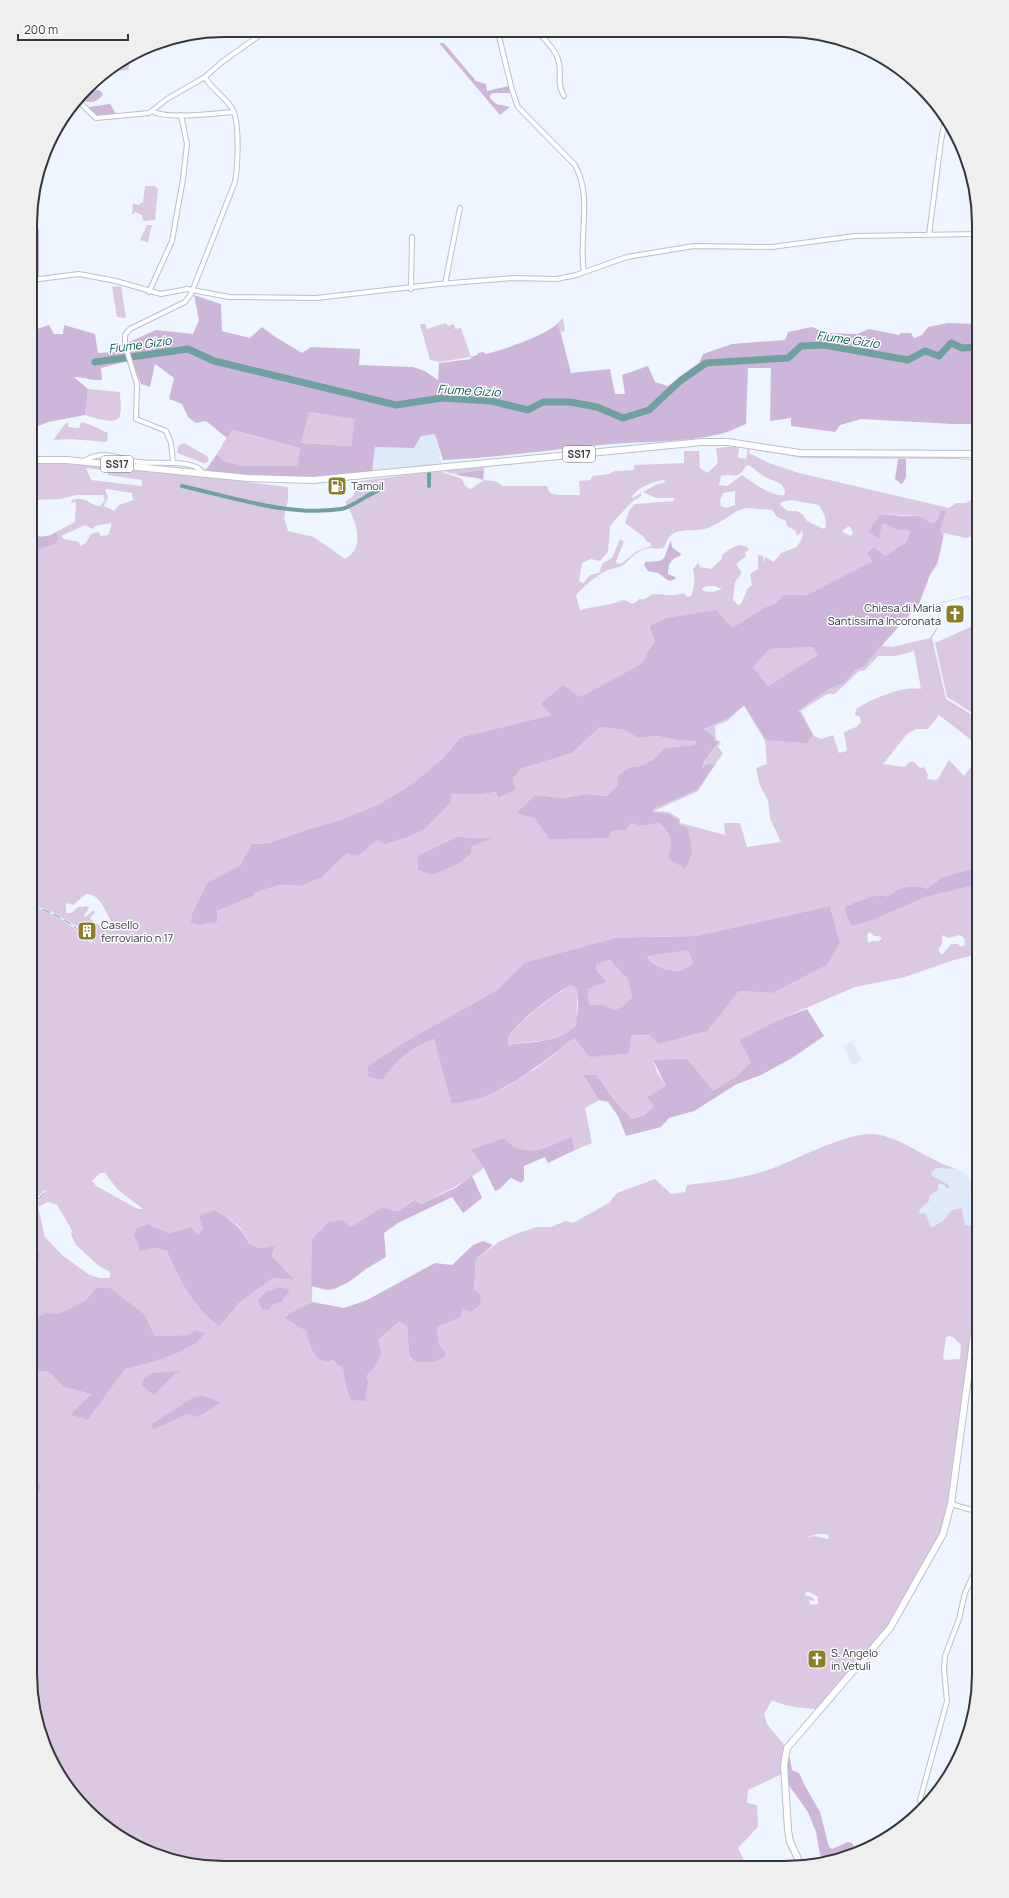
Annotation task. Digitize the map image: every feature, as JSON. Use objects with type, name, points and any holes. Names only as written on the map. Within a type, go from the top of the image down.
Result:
[{"type":"main road","name":"SS17","points":[[37,460],[140,464],[247,478],[312,480],[442,470],[702,442],[728,442],[800,454],[972,456]]},
{"type":"main road","points":[[799,1861],[790,1842],[788,1830],[784,1769],[787,1748],[890,1628],[943,1534],[951,1504],[972,1348]]},
{"type":"street","points":[[81,104],[96,118],[145,114],[152,111],[167,99],[205,77],[222,62],[257,37]]},
{"type":"street","points":[[499,37],[518,107],[575,164],[581,176],[584,209],[584,272]]},
{"type":"street","points":[[542,37],[559,62],[559,86],[564,96]]},
{"type":"street","points":[[173,462],[172,450],[166,431],[136,419],[137,384],[128,359],[124,338],[130,329],[185,302],[192,290],[234,182],[236,136],[234,112],[205,77]]},
{"type":"street","points":[[152,111],[158,115],[234,112]]},
{"type":"street","points":[[149,292],[172,241],[183,179],[187,144],[181,115]]},
{"type":"street","points":[[929,235],[944,126]]},
{"type":"street","points":[[445,284],[460,208]]},
{"type":"street","points":[[37,279],[88,274],[149,292],[167,294],[181,290],[192,290],[229,297],[283,299],[316,298],[513,278],[557,279],[584,272],[627,257],[694,246],[772,247],[855,236],[972,234]]},
{"type":"street","points":[[411,289],[412,237]]},
{"type":"street","points":[[140,464],[173,462],[198,467],[203,473]]},
{"type":"street","points":[[951,1504],[972,1510]]},
{"type":"street","points":[[921,1802],[920,1800],[947,1701],[944,1670],[945,1656],[959,1619],[965,1593],[972,1578]]},
{"type":"shaded area","points":[[439,43],[444,43],[476,81],[486,84],[487,91],[509,86],[511,93],[493,93],[490,95],[490,98],[496,104],[510,107],[500,115]]},
{"type":"shaded area","points":[[127,64],[130,64],[128,70],[117,71],[120,69]]},
{"type":"shaded area","points":[[94,90],[99,90],[103,94],[98,100],[92,102],[83,101],[83,101]]},
{"type":"shaded area","points":[[110,104],[116,114],[96,116],[89,107]]},
{"type":"shaded area","points":[[145,186],[155,186],[158,189],[155,220],[143,221],[142,215],[135,212],[132,215],[133,203],[138,205],[143,202]]},
{"type":"shaded area","points":[[147,225],[152,225],[148,242],[140,240]]},
{"type":"shaded area","points":[[37,228],[39,229],[39,276],[37,276]]},
{"type":"shaded area","points":[[121,286],[126,318],[117,317],[112,287]]},
{"type":"shaded area","points":[[194,295],[221,304],[222,331],[250,338],[262,327],[302,353],[311,347],[360,349],[359,365],[413,367],[425,371],[438,380],[439,363],[471,359],[471,357],[477,355],[478,353],[483,352],[486,354],[524,342],[552,328],[558,323],[571,373],[610,369],[615,394],[625,394],[622,375],[648,366],[655,382],[668,386],[699,363],[703,354],[732,344],[785,340],[788,332],[812,327],[826,333],[857,334],[869,329],[899,335],[901,333],[911,333],[914,338],[922,335],[928,327],[948,323],[972,324],[972,424],[861,419],[840,425],[835,432],[791,426],[791,418],[770,421],[771,368],[748,368],[746,424],[721,434],[691,439],[600,445],[502,456],[443,460],[435,434],[421,436],[414,448],[375,447],[372,472],[304,478],[269,477],[205,471],[217,454],[223,461],[245,466],[297,466],[300,448],[232,430],[227,438],[206,421],[196,423],[188,417],[182,404],[169,399],[174,378],[155,364],[150,387],[141,384],[132,360],[101,368],[102,380],[74,377],[88,389],[85,415],[48,422],[37,427],[37,329],[49,325],[54,334],[63,334],[64,325],[95,334],[98,353],[129,351],[129,342],[156,330],[193,334],[199,320]],"holes":[[[309,412],[355,419],[351,446],[301,443]]]},
{"type":"shaded area","points":[[563,318],[565,330],[561,333],[558,323]]},
{"type":"shaded area","points":[[446,323],[448,326],[454,324],[455,329],[461,328],[471,357],[439,362],[430,360],[420,324],[425,324],[427,329]]},
{"type":"shaded area","points":[[88,389],[120,392],[121,409],[118,419],[110,421],[85,415]]},
{"type":"shaded area","points":[[308,412],[356,418],[351,446],[301,443]]},
{"type":"shaded area","points":[[81,422],[108,433],[107,442],[70,439],[53,440],[66,423],[68,423],[68,427],[79,428]]},
{"type":"shaded area","points":[[231,430],[300,448],[297,466],[245,466],[223,461],[217,454]]},
{"type":"shaded area","points":[[435,433],[442,465],[372,472],[375,447],[413,448],[421,436]]},
{"type":"shaded area","points":[[184,443],[207,456],[209,460],[206,463],[203,463],[177,453],[178,446]]},
{"type":"shaded area","points":[[739,446],[738,458],[746,459],[748,448],[803,457],[945,457],[972,459],[803,458],[750,449],[749,453],[769,463],[799,473],[949,508],[956,503],[966,503],[972,499],[972,536],[966,538],[944,533],[938,564],[940,510],[937,521],[930,523],[919,516],[881,514],[879,538],[882,525],[885,523],[908,530],[910,532],[906,542],[885,556],[867,553],[872,561],[807,595],[783,595],[777,603],[763,608],[732,628],[649,627],[655,642],[647,652],[647,656],[641,664],[580,697],[553,715],[461,737],[443,758],[414,783],[379,804],[341,820],[269,843],[252,844],[240,865],[207,883],[217,911],[253,896],[254,893],[279,885],[301,886],[321,878],[347,853],[358,856],[377,839],[426,828],[451,803],[451,794],[484,794],[496,792],[498,798],[516,790],[513,778],[521,769],[572,753],[600,727],[624,730],[638,738],[657,736],[677,740],[696,740],[695,745],[665,748],[653,760],[640,766],[630,767],[617,776],[618,785],[607,796],[586,794],[564,798],[535,795],[516,813],[611,831],[625,830],[631,822],[642,826],[659,823],[668,830],[672,844],[678,824],[653,813],[653,809],[697,790],[705,760],[719,743],[714,741],[714,737],[703,730],[727,719],[744,705],[766,740],[813,735],[799,712],[829,689],[844,683],[856,670],[864,667],[880,647],[919,604],[882,646],[892,647],[930,638],[939,624],[936,604],[967,596],[970,598],[972,608],[970,600],[967,597],[937,604],[940,624],[932,638],[946,699],[972,715],[972,741],[939,715],[928,729],[916,729],[907,734],[883,764],[905,767],[909,762],[914,762],[920,768],[924,767],[928,775],[927,779],[937,780],[949,760],[964,776],[972,765],[972,869],[942,877],[927,889],[888,897],[878,895],[856,904],[849,904],[845,912],[851,926],[868,922],[926,897],[972,886],[972,956],[954,960],[905,977],[855,987],[778,1020],[739,1040],[751,1062],[737,1076],[713,1092],[699,1073],[653,1060],[657,1072],[666,1086],[647,1097],[654,1106],[644,1115],[632,1119],[614,1100],[597,1075],[583,1075],[599,1100],[585,1108],[592,1143],[575,1150],[572,1136],[552,1146],[536,1150],[524,1151],[511,1145],[471,1150],[484,1168],[453,1188],[421,1204],[413,1200],[398,1211],[382,1209],[350,1227],[313,1260],[312,1302],[290,1313],[306,1331],[310,1346],[344,1368],[346,1387],[363,1377],[375,1365],[382,1353],[378,1340],[399,1322],[407,1326],[409,1355],[447,1356],[439,1344],[437,1327],[460,1317],[462,1308],[474,1289],[476,1259],[500,1241],[537,1227],[551,1227],[566,1221],[573,1223],[609,1203],[617,1193],[655,1179],[671,1194],[685,1192],[687,1185],[748,1176],[779,1166],[849,1137],[874,1134],[884,1136],[905,1144],[936,1161],[956,1169],[936,1168],[931,1173],[932,1176],[950,1187],[947,1189],[944,1185],[938,1185],[938,1190],[929,1196],[929,1201],[920,1209],[919,1213],[926,1214],[930,1226],[933,1227],[944,1220],[952,1211],[962,1209],[965,1225],[972,1226],[972,1347],[948,1521],[900,1613],[820,1710],[789,1706],[772,1700],[764,1714],[767,1724],[787,1748],[784,1773],[748,1790],[747,1803],[757,1805],[758,1827],[738,1848],[744,1861],[212,1861],[176,1855],[152,1847],[130,1836],[110,1822],[83,1797],[76,1788],[62,1768],[51,1746],[43,1722],[37,1686],[37,1500],[41,1486],[37,1484],[37,1371],[49,1372],[64,1387],[91,1394],[70,1415],[88,1420],[125,1369],[150,1363],[175,1354],[188,1335],[155,1336],[145,1315],[96,1288],[85,1301],[59,1315],[46,1313],[37,1317],[37,1267],[40,1254],[37,1253],[37,1203],[47,1191],[44,1190],[37,1198],[37,909],[49,913],[65,922],[93,945],[96,943],[88,936],[92,931],[86,926],[84,929],[79,924],[77,926],[53,912],[37,906],[37,549],[58,538],[56,532],[75,522],[76,502],[71,503],[72,500],[81,499],[100,506],[105,500],[103,495],[76,495],[61,499],[37,500],[37,463],[59,462],[165,472],[288,487],[288,500],[284,518],[288,531],[314,537],[345,559],[352,554],[356,547],[357,532],[352,516],[345,502],[353,496],[360,481],[439,471],[462,479],[465,486],[471,489],[484,480],[495,481],[503,486],[547,486],[550,493],[557,495],[580,495],[579,481],[590,480],[593,476],[609,474],[615,471],[634,470],[634,465],[684,463],[684,451],[699,451],[700,468],[707,473],[718,463],[716,448]],"holes":[[[749,465],[763,476],[781,484],[785,490],[784,495],[774,494],[742,475],[727,486],[719,485],[721,476],[735,476],[740,474],[746,466]],[[86,468],[107,471],[108,475],[142,480],[142,486],[91,480]],[[663,480],[666,482],[655,485],[643,492],[656,498],[674,498],[674,501],[635,504],[629,511],[625,523],[644,537],[647,542],[651,543],[651,546],[637,551],[622,563],[617,564],[616,561],[624,542],[620,539],[612,558],[603,563],[599,573],[590,575],[583,583],[579,581],[582,563],[591,559],[600,561],[608,552],[610,527],[632,502],[641,496],[641,493],[633,498],[632,496],[638,490],[654,482]],[[107,489],[132,493],[133,500],[119,505],[114,511],[104,506],[108,497],[105,490]],[[735,491],[735,505],[726,508],[721,506],[720,501],[723,493]],[[791,500],[819,505],[825,516],[826,527],[824,529],[807,521],[803,515],[797,511],[788,511],[780,505],[781,502]],[[746,508],[772,510],[777,517],[786,521],[787,526],[796,531],[797,536],[802,531],[803,536],[797,547],[781,553],[774,562],[765,557],[765,563],[763,556],[758,555],[758,569],[750,574],[752,585],[748,588],[741,604],[738,605],[733,600],[735,582],[742,573],[736,564],[746,556],[745,553],[749,549],[746,546],[739,545],[728,550],[722,555],[721,560],[711,569],[700,567],[698,563],[693,569],[694,582],[691,596],[688,597],[683,593],[672,595],[654,594],[643,599],[639,599],[633,604],[623,600],[612,604],[580,610],[576,595],[599,575],[623,565],[642,550],[648,548],[664,548],[670,536],[674,533],[708,528]],[[111,523],[108,535],[101,536],[98,532],[91,534],[86,543],[80,546],[79,542],[64,539],[61,536],[85,525],[93,529],[95,526]],[[849,526],[853,532],[851,536],[843,532],[843,530]],[[706,586],[715,586],[722,589],[712,592],[703,591],[702,589]],[[914,651],[921,689],[905,689],[896,691],[856,709],[855,715],[860,717],[861,722],[856,727],[844,732],[847,751],[839,753],[833,735],[821,739],[814,736],[801,711],[827,694],[835,694],[859,671],[865,670],[878,656],[896,656]],[[744,706],[765,741],[767,764],[756,768],[760,786],[768,800],[770,818],[781,842],[747,847],[740,823],[724,823],[725,835],[680,823],[680,819],[669,812],[654,811],[698,791],[723,753],[718,747],[721,742],[716,740],[715,726],[727,721]],[[457,837],[492,838],[471,847],[418,855]],[[86,894],[99,900],[112,922],[111,924],[105,926],[94,922],[90,918],[95,913],[94,910],[85,917],[84,916],[89,908],[87,906],[78,907],[71,913],[66,913],[66,903],[73,905]],[[830,906],[840,943],[827,965],[773,993],[739,991],[706,1031],[690,1036],[631,1035],[574,1038],[538,1067],[504,1088],[485,1096],[451,1104],[434,1039],[411,1050],[393,1066],[383,1080],[368,1077],[369,1066],[403,1043],[497,990],[524,963],[650,937],[696,936]],[[870,932],[874,936],[882,938],[879,941],[872,941],[868,943],[867,935]],[[942,935],[948,938],[960,935],[964,938],[965,945],[961,947],[958,944],[951,944],[942,955],[938,950],[942,944]],[[100,1173],[105,1173],[117,1189],[143,1209],[138,1209],[96,1186],[92,1181]],[[48,1202],[57,1205],[72,1230],[71,1235],[76,1245],[99,1266],[110,1272],[110,1278],[99,1278],[88,1274],[62,1255],[45,1237],[38,1207]],[[228,1219],[241,1229],[249,1244],[261,1248],[275,1247],[272,1256],[295,1280],[273,1278],[239,1303],[219,1327],[194,1301],[182,1283],[167,1251],[155,1248],[139,1252],[138,1244],[148,1224],[169,1233],[191,1227],[198,1237],[203,1228]],[[267,1290],[271,1291],[281,1302],[273,1305],[269,1310]],[[946,1337],[953,1337],[961,1345],[960,1359],[944,1360]],[[817,1534],[827,1534],[829,1537],[828,1539],[815,1536],[805,1538]],[[806,1592],[818,1597],[818,1604],[811,1605],[809,1600],[814,1601],[814,1599],[810,1596],[805,1596]]]},
{"type":"shaded area","points":[[898,459],[906,459],[906,477],[901,484],[895,479]]},
{"type":"shaded area","points":[[484,465],[484,471],[479,470],[452,474],[443,470]]},
{"type":"shaded area","points":[[480,470],[484,471],[483,480],[455,474]]},
{"type":"shaded area","points":[[940,510],[946,511],[940,531],[943,537],[937,564],[930,574],[919,604],[864,667],[856,670],[844,683],[829,689],[799,711],[813,735],[807,743],[766,740],[744,705],[727,719],[704,729],[714,737],[714,741],[719,742],[705,760],[702,768],[708,764],[714,765],[697,790],[653,809],[653,813],[668,814],[679,820],[678,824],[687,828],[692,849],[685,869],[668,858],[671,847],[671,839],[664,827],[659,823],[642,826],[631,823],[625,830],[611,831],[609,838],[549,839],[535,818],[516,813],[535,795],[564,798],[586,794],[607,796],[618,785],[617,776],[630,767],[640,766],[653,760],[665,748],[695,745],[696,741],[677,740],[657,736],[638,738],[624,730],[600,727],[572,753],[521,769],[513,778],[516,790],[498,798],[496,792],[484,794],[451,794],[451,803],[426,828],[408,837],[384,844],[377,840],[358,856],[347,853],[321,878],[301,886],[279,885],[254,893],[253,896],[217,911],[217,922],[200,925],[191,923],[192,914],[207,883],[240,865],[252,844],[269,843],[341,820],[379,804],[414,783],[443,758],[461,737],[552,715],[541,704],[563,685],[580,697],[641,664],[647,656],[647,652],[655,642],[649,626],[667,618],[716,610],[732,628],[763,608],[777,603],[783,595],[807,595],[872,561],[867,553],[874,547],[885,556],[906,542],[910,532],[908,530],[897,530],[885,523],[882,525],[879,539],[868,531],[881,514],[919,516],[931,523],[937,521]],"holes":[[[813,647],[818,655],[768,686],[753,667],[770,649]]]},
{"type":"shaded area","points":[[56,532],[58,538],[56,543],[37,550],[37,536],[50,535]]},
{"type":"shaded area","points":[[671,540],[672,547],[681,554],[669,564],[668,574],[676,579],[669,581],[658,573],[648,571],[644,565],[645,562],[660,561],[664,558]]},
{"type":"shaded area","points":[[938,564],[931,573],[919,604],[930,573]]},
{"type":"shaded area","points":[[972,626],[972,713],[947,697],[935,643]]},
{"type":"shaded area","points":[[813,647],[819,655],[768,686],[753,667],[770,649]]},
{"type":"shaded area","points":[[457,837],[493,838],[471,847],[471,853],[459,863],[432,875],[418,870],[418,855]]},
{"type":"shaded area","points":[[972,869],[972,886],[926,897],[868,922],[851,926],[845,912],[846,906],[878,895],[888,897],[906,887],[922,887],[927,889],[942,877]]},
{"type":"shaded area","points":[[37,906],[53,912],[77,926],[78,924],[86,926],[92,931],[96,943],[94,945],[68,923],[37,909]]},
{"type":"shaded area","points":[[830,906],[840,943],[827,965],[773,993],[739,991],[707,1031],[659,1044],[649,1035],[631,1035],[629,1053],[590,1057],[574,1038],[543,1062],[510,1084],[477,1099],[451,1104],[434,1039],[411,1050],[393,1066],[383,1080],[368,1077],[368,1066],[403,1043],[497,990],[524,963],[616,938],[696,936]],"holes":[[[688,950],[693,963],[681,971],[657,966],[647,956]],[[610,960],[628,980],[632,998],[622,1007],[614,1010],[605,1005],[589,1005],[588,989],[607,982],[597,971],[596,964]],[[571,985],[577,988],[578,1007],[576,1026],[563,1035],[552,1039],[508,1045],[508,1037],[514,1029],[537,1008]]]},
{"type":"shaded area","points":[[688,949],[693,963],[681,971],[662,968],[653,963],[647,955]]},
{"type":"shaded area","points":[[610,960],[628,980],[632,998],[622,1007],[614,1010],[605,1005],[589,1005],[588,989],[607,982],[597,971],[596,963]]},
{"type":"shaded area","points":[[571,985],[577,987],[577,1026],[563,1035],[552,1039],[508,1045],[508,1037],[529,1015],[545,1002]]},
{"type":"shaded area","points":[[807,1009],[824,1036],[792,1058],[761,1075],[737,1084],[694,1111],[669,1118],[661,1127],[626,1136],[618,1116],[608,1102],[599,1100],[583,1075],[597,1075],[614,1100],[632,1119],[644,1115],[654,1106],[647,1097],[666,1086],[653,1060],[686,1059],[713,1091],[737,1076],[751,1062],[739,1040],[778,1020]]},
{"type":"shaded area","points":[[852,1042],[862,1060],[853,1065],[843,1046]]},
{"type":"shaded area","points":[[572,1136],[575,1150],[548,1163],[545,1157],[524,1166],[524,1180],[521,1183],[511,1178],[500,1189],[495,1191],[484,1168],[471,1150],[504,1138],[512,1145],[520,1149],[537,1150],[546,1148]]},
{"type":"shaded area","points":[[936,1168],[956,1169],[963,1172],[972,1180],[972,1187],[970,1190],[972,1194],[972,1226],[965,1225],[962,1209],[958,1208],[953,1209],[945,1219],[933,1227],[929,1226],[926,1214],[919,1213],[920,1209],[929,1201],[929,1196],[938,1190],[938,1185],[944,1185],[947,1189],[950,1187],[932,1176],[931,1173]]},
{"type":"shaded area","points":[[472,1176],[482,1198],[463,1213],[452,1197],[398,1223],[384,1233],[386,1257],[366,1269],[349,1282],[334,1289],[327,1290],[311,1286],[312,1239],[328,1222],[342,1220],[350,1227],[382,1208],[398,1211],[414,1200],[421,1204],[455,1188]]},
{"type":"shaded area","points":[[45,1189],[47,1191],[37,1203],[37,1198]]},
{"type":"shaded area","points":[[214,1210],[230,1220],[239,1228],[243,1232],[249,1244],[261,1248],[275,1246],[272,1256],[295,1280],[273,1278],[239,1303],[219,1327],[194,1301],[182,1283],[167,1251],[155,1248],[139,1252],[138,1244],[134,1235],[137,1228],[148,1224],[169,1233],[191,1227],[198,1236],[203,1228],[199,1216]]},
{"type":"shaded area","points":[[483,1241],[493,1245],[476,1259],[474,1289],[481,1295],[480,1305],[471,1312],[462,1308],[461,1317],[437,1327],[439,1344],[447,1355],[434,1362],[416,1362],[409,1355],[407,1326],[399,1322],[378,1340],[382,1353],[374,1368],[366,1376],[368,1381],[365,1401],[351,1400],[346,1387],[343,1368],[332,1360],[321,1360],[317,1357],[311,1347],[306,1331],[285,1318],[290,1313],[312,1302],[344,1308],[367,1300],[435,1263],[452,1265],[473,1245]]},
{"type":"shaded area","points":[[37,1253],[40,1254],[37,1267]]},
{"type":"shaded area","points":[[277,1287],[290,1290],[281,1302],[273,1305],[269,1310],[263,1310],[258,1301],[267,1290],[271,1291]]},
{"type":"shaded area","points":[[96,1288],[110,1288],[145,1315],[155,1336],[188,1335],[196,1330],[205,1333],[196,1343],[175,1354],[150,1363],[125,1369],[88,1420],[70,1415],[91,1394],[64,1387],[49,1372],[37,1371],[37,1317],[46,1313],[59,1314],[85,1301]]},
{"type":"shaded area","points":[[179,1371],[154,1395],[142,1385],[143,1380],[153,1373]]},
{"type":"shaded area","points":[[203,1396],[221,1402],[198,1417],[187,1414],[153,1430],[152,1424],[194,1397]]},
{"type":"shaded area","points":[[37,1483],[41,1485],[37,1500]]},
{"type":"shaded area","points":[[787,1757],[790,1758],[792,1770],[799,1773],[820,1812],[829,1847],[832,1849],[848,1842],[852,1843],[855,1848],[833,1855],[822,1857],[820,1855],[816,1832],[808,1812],[788,1784]]},
{"type":"waterway","name":"Fiume Gizio","points":[[95,362],[188,349],[214,361],[396,405],[442,398],[491,401],[528,410],[543,402],[570,402],[597,407],[623,418],[649,410],[680,381],[706,363],[788,358],[801,346],[824,345],[908,360],[925,351],[939,356],[951,343],[962,348],[972,347]]},
{"type":"waterway","points":[[429,473],[429,486]]},
{"type":"waterway","points":[[182,486],[261,505],[321,511],[345,508],[379,490]]},
{"type":"railway","points":[[37,908],[65,920],[94,944]]},
{"type":"railway","points":[[37,1201],[46,1191]]},
{"type":"place","name":"Tamoil","points":[[337,486]]},
{"type":"place","name":"Chiesa di Maria Santissima Incoronata","points":[[955,614]]},
{"type":"place","name":"Casello ferroviario n 17","points":[[87,931]]},
{"type":"place","name":"S. Angelo in Vetuli","points":[[817,1659]]}]
